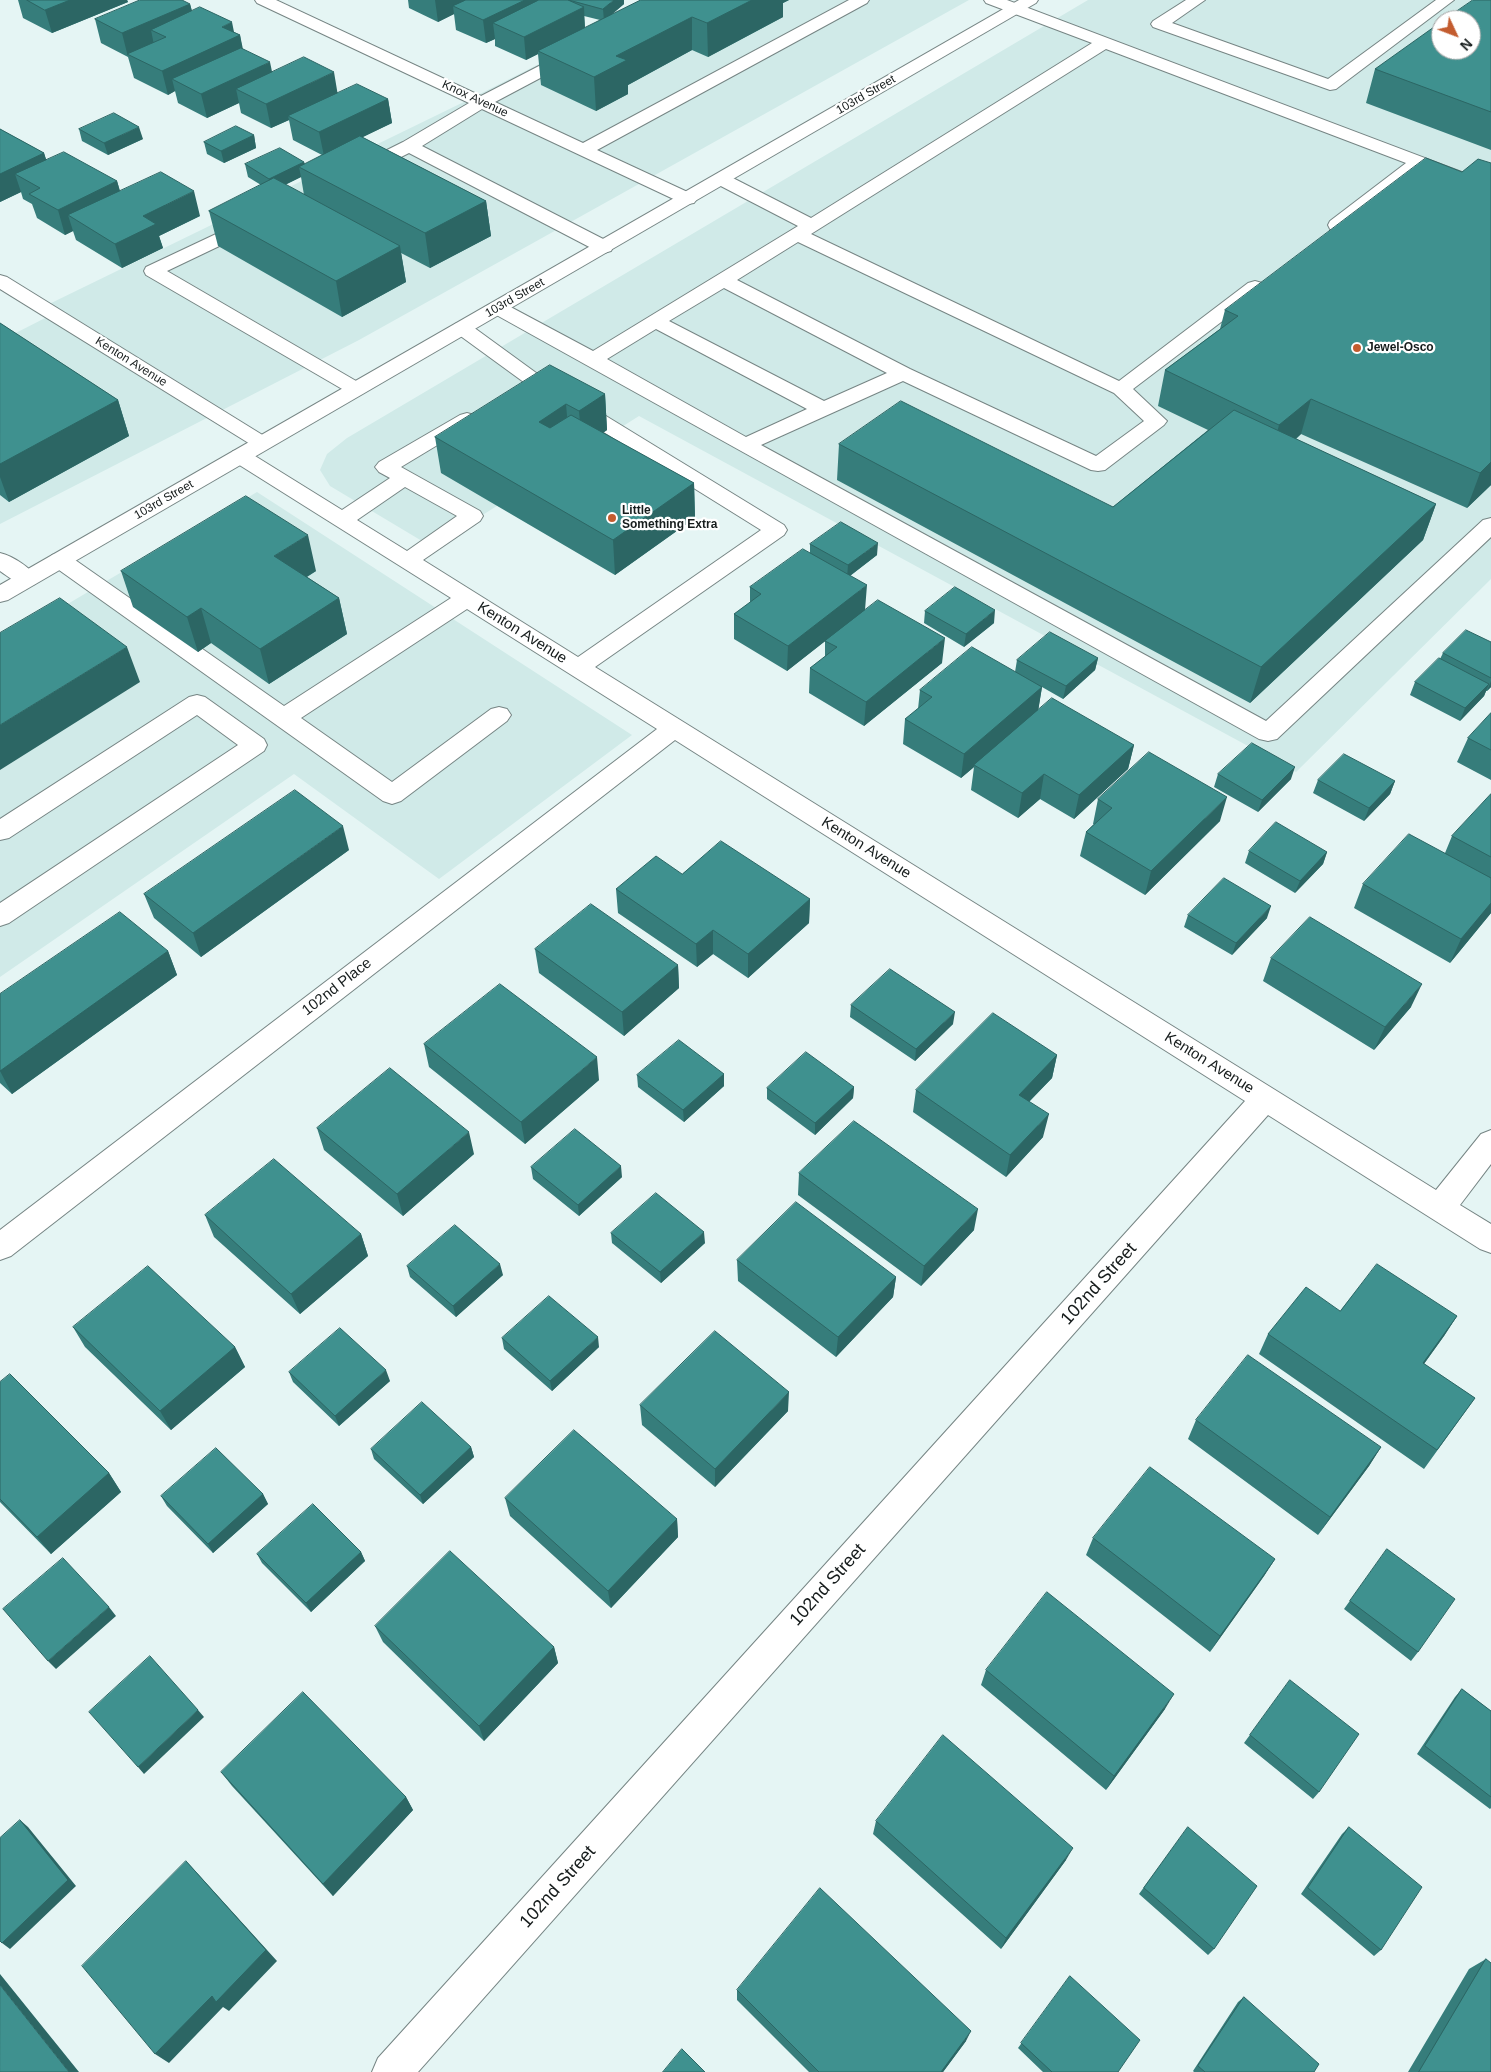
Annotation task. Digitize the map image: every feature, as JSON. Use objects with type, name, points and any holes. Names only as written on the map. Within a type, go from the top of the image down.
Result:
[{"type":"street","name":"Knox Avenue","points":[[262,0],[688,199]]},
{"type":"street","points":[[584,150],[861,0]]},
{"type":"street","points":[[992,0],[1491,189]]},
{"type":"street","name":"103rd Street","points":[[0,595],[1030,0]]},
{"type":"street","points":[[1197,0],[1159,24],[1330,85],[1433,4]]},
{"type":"street","points":[[593,359],[805,230],[1104,43]]},
{"type":"street","points":[[348,176],[409,146],[482,102],[584,48]]},
{"type":"street","points":[[409,146],[604,247]]},
{"type":"street","points":[[1326,234],[1419,162]]},
{"type":"street","points":[[721,179],[805,230],[1121,389],[1157,421],[1098,465],[903,372],[723,280]]},
{"type":"street","points":[[268,215],[153,271],[356,389]]},
{"type":"street","points":[[1121,389],[1272,275]]},
{"type":"street","name":"Kenton Avenue","points":[[0,281],[262,443]]},
{"type":"street","points":[[498,308],[1268,733],[1491,525]]},
{"type":"street","points":[[655,321],[821,408]]},
{"type":"street","points":[[462,328],[524,384],[776,530],[578,668]]},
{"type":"street","points":[[745,445],[821,408],[903,372]]},
{"type":"street","points":[[406,560],[472,516],[386,467],[484,408]]},
{"type":"street","name":"Kenton Avenue","points":[[240,456],[1491,1240]]},
{"type":"street","points":[[342,520],[406,477]]},
{"type":"street","points":[[0,560],[27,579]]},
{"type":"street","points":[[60,560],[392,795],[499,715]]},
{"type":"street","points":[[284,718],[466,598]]},
{"type":"street","points":[[0,831],[197,703],[255,745],[0,916]]},
{"type":"street","name":"102nd Place","points":[[0,1247],[674,728]]},
{"type":"street","name":"102nd Street","points":[[392,2072],[1265,1098]]},
{"type":"street","points":[[1440,1208],[1491,1142]]},
{"type":"shaded area","points":[[665,0],[969,0],[359,340],[0,524],[0,341],[53,314],[43,307],[472,98]]},
{"type":"shaded area","points":[[1088,0],[1491,0],[1491,579],[1296,772],[639,416],[432,547],[330,486],[320,470],[327,454],[347,438]]},
{"type":"shaded area","points":[[257,492],[632,735],[439,879],[294,774],[0,977],[0,644]]},
{"type":"building","points":[[27,0],[70,0],[45,10]]},
{"type":"building","points":[[140,0],[182,0],[190,4],[122,33],[95,19]]},
{"type":"building","points":[[466,0],[525,0],[483,20],[453,6]]},
{"type":"building","points":[[539,0],[568,0],[584,7],[524,37],[493,23]]},
{"type":"building","points":[[569,0],[614,0],[603,9]]},
{"type":"building","points":[[641,0],[752,0],[707,23],[692,17],[616,56],[627,60],[594,77],[538,51]]},
{"type":"building","points":[[1473,0],[1491,0],[1491,112],[1375,69],[1431,29],[1431,60],[1481,60],[1481,10],[1458,10]]},
{"type":"building","points":[[200,7],[232,22],[222,27],[240,35],[162,71],[127,54],[166,37],[151,30]]},
{"type":"building","points":[[241,48],[270,62],[201,94],[172,79]]},
{"type":"building","points":[[304,57],[334,72],[266,104],[236,89]]},
{"type":"building","points":[[357,84],[388,99],[319,132],[288,116]]},
{"type":"building","points":[[114,113],[139,127],[104,143],[79,129]]},
{"type":"building","points":[[236,126],[254,135],[221,151],[204,142]]},
{"type":"building","points":[[0,129],[44,153],[0,174]]},
{"type":"building","points":[[360,136],[486,201],[425,233],[299,167]]},
{"type":"building","points":[[280,148],[304,162],[269,179],[245,164]]},
{"type":"building","points":[[64,152],[117,181],[58,210],[29,194],[40,188],[15,174]]},
{"type":"building","name":"Jewel-Osco","points":[[1426,158],[1462,172],[1478,159],[1491,163],[1491,462],[1480,473],[1311,399],[1279,425],[1165,370],[1238,316],[1225,310]]},
{"type":"building","points":[[161,172],[194,191],[143,216],[156,224],[115,244],[68,215]]},
{"type":"building","points":[[274,178],[400,246],[336,281],[209,211]]},
{"type":"building","points":[[0,323],[118,400],[0,464]]},
{"type":"building","points":[[550,365],[605,394],[579,411],[566,404],[539,422],[550,428],[571,415],[694,483],[613,540],[435,437]]},
{"type":"building","points":[[901,401],[1113,507],[1234,410],[1436,504],[1261,667],[839,444]]},
{"type":"building","points":[[246,496],[308,535],[274,556],[339,598],[260,649],[201,608],[187,617],[121,571]]},
{"type":"building","points":[[841,522],[878,543],[848,565],[810,544]]},
{"type":"building","points":[[803,549],[867,585],[788,646],[734,614],[761,594],[750,587]]},
{"type":"building","points":[[955,587],[995,610],[966,634],[925,611]]},
{"type":"building","points":[[60,598],[127,647],[0,725],[0,633]]},
{"type":"building","points":[[878,600],[945,638],[866,702],[810,668],[837,647],[825,641]]},
{"type":"building","points":[[1466,630],[1491,642],[1491,678],[1443,653]]},
{"type":"building","points":[[1050,632],[1098,658],[1066,686],[1017,660]]},
{"type":"building","points":[[972,647],[1042,687],[964,754],[905,719],[932,697],[920,690]]},
{"type":"building","points":[[1439,658],[1489,684],[1465,708],[1415,682]]},
{"type":"building","points":[[1052,698],[1134,745],[1079,795],[1044,774],[1022,793],[974,765]]},
{"type":"building","points":[[1491,713],[1491,750],[1468,738]]},
{"type":"building","points":[[1252,743],[1295,767],[1262,800],[1218,774]]},
{"type":"building","points":[[1149,752],[1227,797],[1151,871],[1086,832],[1112,808],[1098,799]]},
{"type":"building","points":[[1344,754],[1395,781],[1369,808],[1318,780]]},
{"type":"building","points":[[295,790],[343,826],[193,933],[144,894]]},
{"type":"building","points":[[1491,794],[1491,857],[1452,836]]},
{"type":"building","points":[[1276,822],[1327,852],[1300,881],[1249,851]]},
{"type":"building","points":[[1409,834],[1491,878],[1491,903],[1461,939],[1363,884]]},
{"type":"building","points":[[721,841],[810,899],[748,954],[713,930],[696,944],[616,889],[656,856],[682,874]]},
{"type":"building","points":[[1224,878],[1271,906],[1236,943],[1188,915]]},
{"type":"building","points":[[591,904],[678,965],[622,1012],[535,949]]},
{"type":"building","points":[[120,912],[168,951],[0,1071],[0,994]]},
{"type":"building","points":[[1310,917],[1422,984],[1385,1027],[1271,958]]},
{"type":"building","points":[[890,969],[955,1012],[916,1049],[851,1005]]},
{"type":"building","points":[[500,984],[597,1057],[521,1122],[424,1044]]},
{"type":"building","points":[[993,1013],[1057,1055],[1019,1095],[1049,1114],[1010,1155],[916,1090]]},
{"type":"building","points":[[679,1040],[724,1074],[683,1110],[637,1075]]},
{"type":"building","points":[[806,1052],[854,1087],[815,1123],[767,1088]]},
{"type":"building","points":[[390,1068],[469,1132],[397,1194],[317,1128]]},
{"type":"building","points":[[854,1121],[978,1209],[924,1266],[799,1173]]},
{"type":"building","points":[[575,1129],[621,1166],[578,1205],[531,1167]]},
{"type":"building","points":[[274,1159],[361,1234],[291,1294],[205,1215]]},
{"type":"building","points":[[656,1193],[704,1232],[660,1272],[611,1233]]},
{"type":"building","points":[[796,1202],[896,1277],[838,1337],[737,1260]]},
{"type":"building","points":[[455,1225],[500,1264],[453,1306],[407,1266]]},
{"type":"building","points":[[1377,1264],[1457,1316],[1423,1363],[1475,1398],[1437,1450],[1268,1334],[1306,1287],[1340,1311]]},
{"type":"building","points":[[148,1266],[235,1347],[160,1411],[73,1327]]},
{"type":"building","points":[[549,1296],[598,1337],[550,1381],[502,1338]]},
{"type":"building","points":[[340,1328],[386,1370],[335,1416],[289,1372]]},
{"type":"building","points":[[715,1331],[789,1392],[715,1469],[640,1405]]},
{"type":"building","points":[[1248,1355],[1381,1447],[1330,1517],[1196,1420]]},
{"type":"building","points":[[10,1374],[109,1473],[37,1537],[0,1499],[0,1382]]},
{"type":"building","points":[[422,1402],[471,1447],[420,1495],[371,1449]]},
{"type":"building","points":[[574,1430],[677,1519],[608,1591],[505,1498]]},
{"type":"building","points":[[216,1448],[263,1494],[208,1544],[161,1496]]},
{"type":"building","points":[[1150,1467],[1275,1559],[1220,1636],[1093,1538]]},
{"type":"building","points":[[313,1504],[361,1552],[306,1603],[257,1554]]},
{"type":"building","points":[[1387,1549],[1455,1599],[1418,1652],[1350,1601]]},
{"type":"building","points":[[450,1551],[554,1647],[479,1726],[375,1626]]},
{"type":"building","points":[[63,1558],[109,1607],[48,1661],[3,1609]]},
{"type":"building","points":[[1047,1592],[1174,1694],[1114,1776],[986,1670]]},
{"type":"building","points":[[150,1656],[198,1710],[138,1767],[89,1712]]},
{"type":"building","points":[[1290,1680],[1359,1734],[1319,1792],[1250,1735]]},
{"type":"building","points":[[1462,1689],[1491,1711],[1491,1797],[1425,1746]]},
{"type":"building","points":[[303,1692],[406,1797],[323,1884],[221,1772]]},
{"type":"building","points":[[943,1735],[1073,1848],[1006,1938],[876,1821]]},
{"type":"building","points":[[20,1820],[68,1880],[2,1943],[0,1941],[0,1838]]},
{"type":"building","points":[[1188,1827],[1257,1886],[1214,1949],[1144,1888]]},
{"type":"building","points":[[1349,1827],[1422,1887],[1381,1950],[1308,1888]]},
{"type":"building","points":[[186,1861],[266,1950],[216,2002],[212,1996],[155,2054],[82,1966]]},
{"type":"building","points":[[820,1888],[971,2031],[941,2072],[819,2072],[737,1990]]},
{"type":"building","points":[[1486,1959],[1491,1963],[1491,2072],[1419,2072]]},
{"type":"building","points":[[1070,1976],[1140,2040],[1118,2072],[1052,2072],[1021,2043]]},
{"type":"building","points":[[0,1985],[69,2072],[0,2072]]},
{"type":"building","points":[[1244,1997],[1319,2064],[1314,2072],[1205,2072],[1198,2066]]},
{"type":"building","points":[[682,2049],[705,2072],[663,2072]]},
{"type":"place","name":"Jewel-Osco","points":[[1357,348]]},
{"type":"place","name":"Little Something Extra","points":[[612,518]]}]
